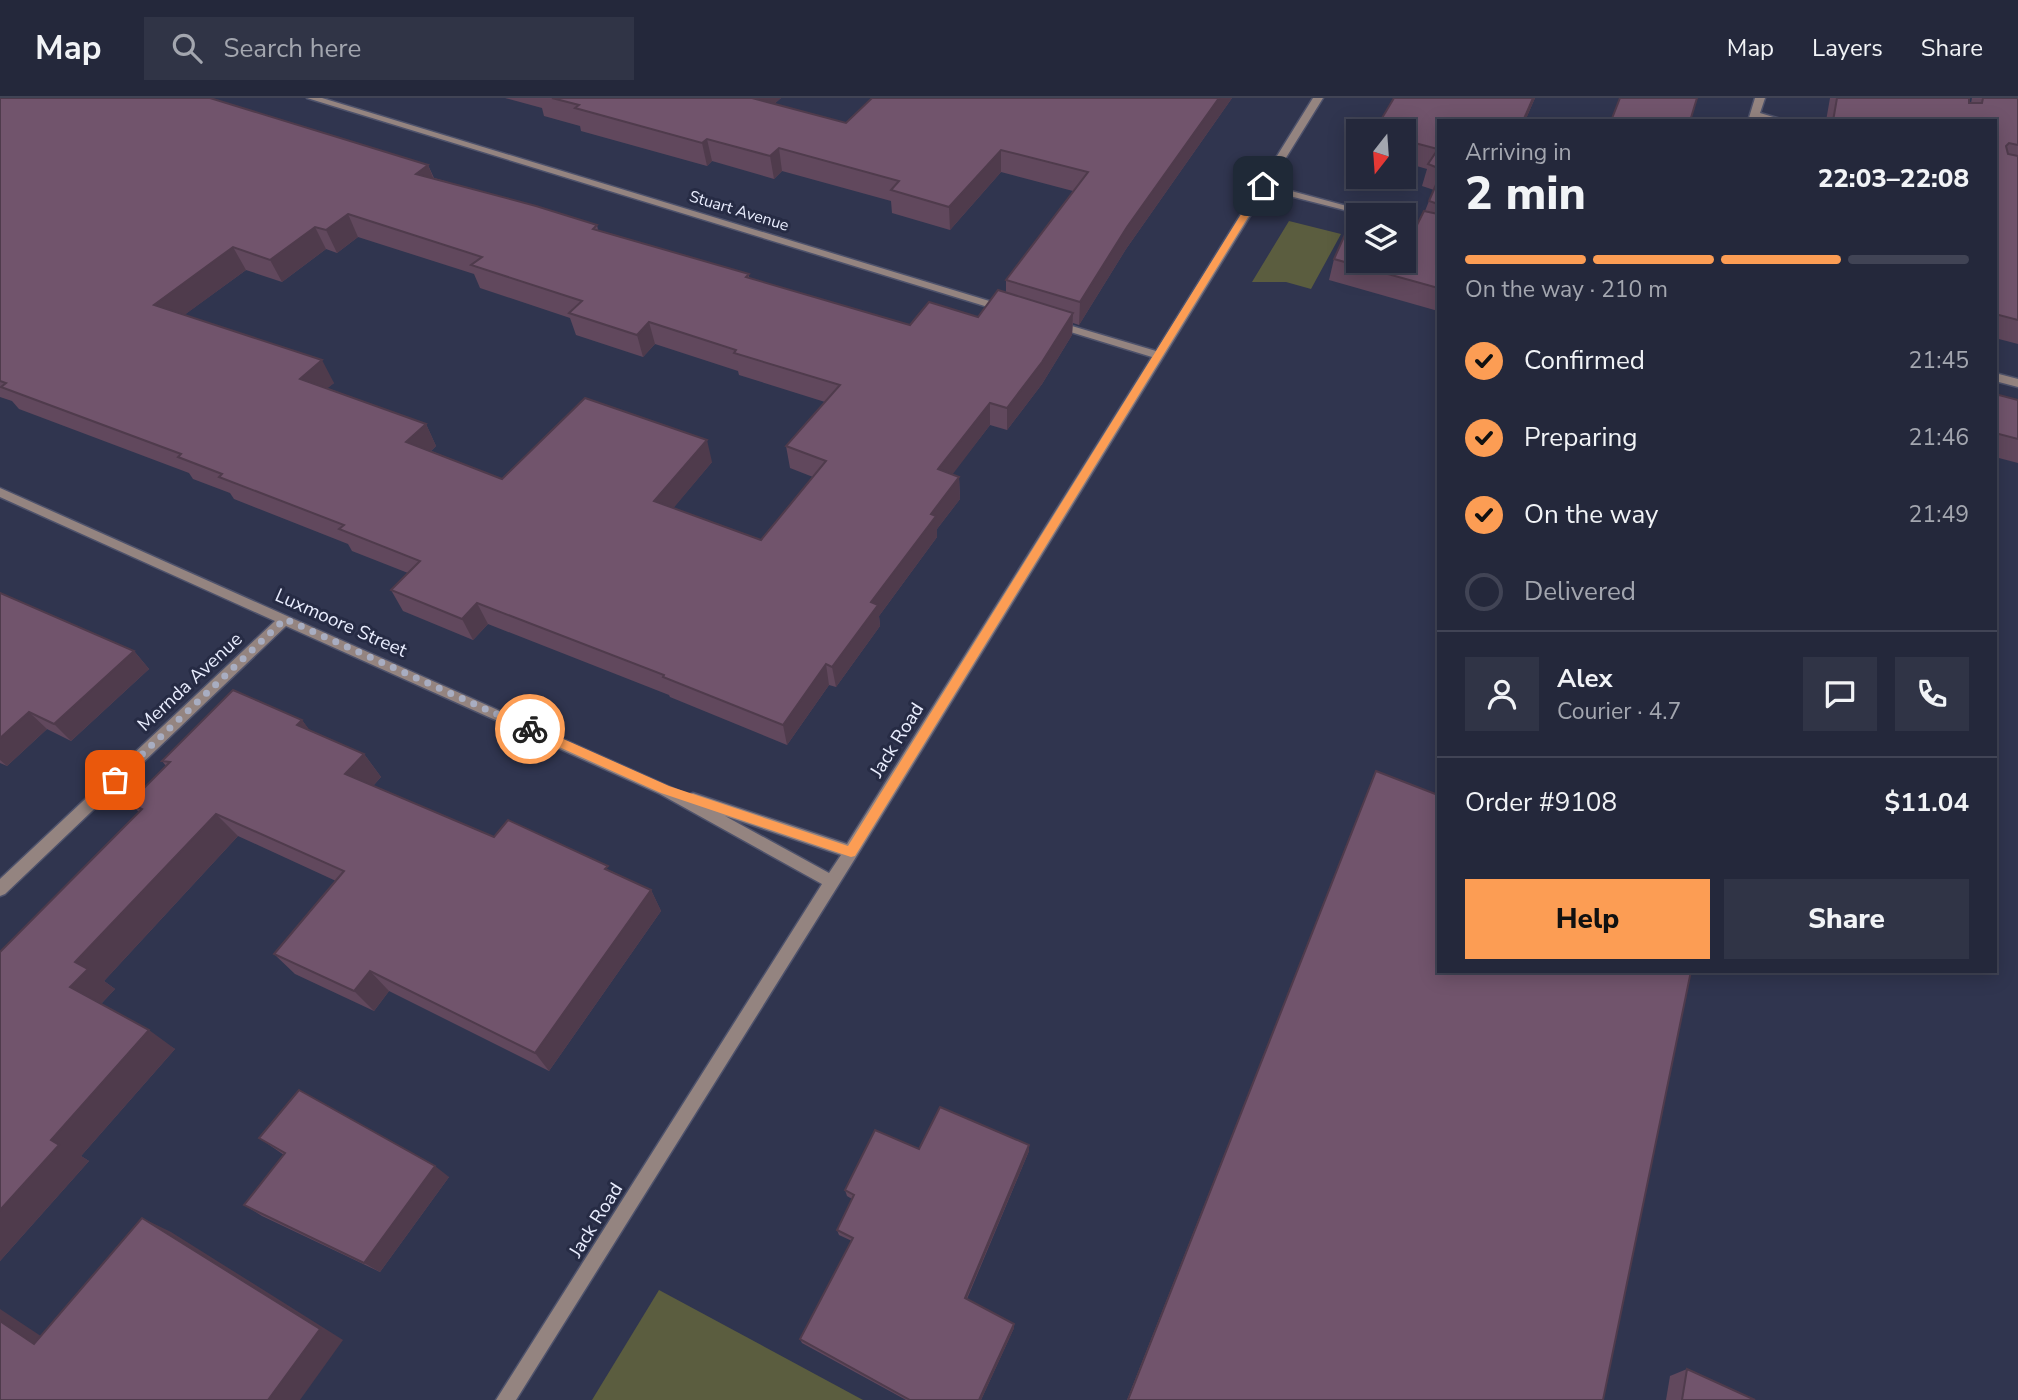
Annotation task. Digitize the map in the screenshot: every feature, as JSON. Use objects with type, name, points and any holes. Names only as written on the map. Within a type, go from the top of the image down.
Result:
[{"type":"street","name":"Stuart Avenue","points":[[312,98],[1014,311]]},
{"type":"street","name":"Jack Road","points":[[505,1400],[851,852],[1318,98]]},
{"type":"street","points":[[1754,118],[1760,98]]},
{"type":"street","points":[[1263,186],[1346,207]]},
{"type":"street","points":[[1416,226],[1437,232]]},
{"type":"street","points":[[1040,319],[1157,355]]},
{"type":"street","points":[[1997,378],[2018,383]]},
{"type":"street","name":"Luxmoore Street","points":[[0,492],[665,790],[832,882]]},
{"type":"street","name":"Mernda Avenue","points":[[0,889],[285,619]]},
{"type":"street","name":"Luxmoore Street","points":[[665,790],[851,852]]},
{"type":"green space","points":[[1289,221],[1341,234],[1311,289],[1286,282],[1252,282]]},
{"type":"green space","points":[[659,1290],[863,1400],[592,1400]]},
{"type":"building","points":[[0,98],[210,98],[428,165],[416,174],[536,206],[597,225],[593,229],[749,274],[746,277],[910,325],[929,302],[978,317],[998,290],[1073,313],[1042,362],[1007,408],[990,403],[938,469],[959,477],[931,514],[936,516],[871,602],[878,605],[832,667],[826,664],[783,725],[663,677],[664,675],[477,603],[462,619],[391,590],[420,561],[339,529],[344,525],[219,477],[222,474],[178,457],[181,454],[1,387],[6,383],[0,381]],"holes":[[[348,214],[482,257],[471,265],[582,301],[569,313],[637,335],[649,322],[736,350],[734,353],[840,385],[786,446],[826,461],[761,540],[654,501],[707,440],[585,398],[502,479],[406,442],[426,424],[300,379],[322,360],[154,305],[233,247],[270,260],[315,227],[326,230]]]},
{"type":"building","points":[[552,98],[752,98],[846,123],[872,98],[1219,98],[1127,227],[1080,302],[1006,280],[1088,172],[1001,150],[949,207],[891,190],[899,181],[779,148],[770,156],[707,139],[702,143],[575,108],[579,105]]},
{"type":"building","points":[[1394,98],[1533,98],[1524,119],[1437,119],[1437,149],[1416,143],[1416,119],[1381,119]]},
{"type":"building","points":[[1620,98],[1697,98],[1691,119],[1612,119]]},
{"type":"building","points":[[1837,98],[1969,98],[1969,103],[1982,103],[1983,98],[2018,98],[2018,145],[2009,143],[2006,146],[2008,154],[2018,156],[2018,320],[1997,315],[1997,119],[1833,119]]},
{"type":"building","points":[[1437,150],[1437,168],[1428,164]]},
{"type":"building","points":[[1437,182],[1437,204],[1429,201]]},
{"type":"building","points":[[1424,211],[1437,214],[1437,288],[1384,273],[1416,273],[1416,227]]},
{"type":"building","points":[[1346,232],[1346,262],[1334,259]]},
{"type":"building","points":[[1997,395],[2018,400],[2018,439],[1997,434]]},
{"type":"building","points":[[0,593],[134,651],[54,724],[29,712],[0,738]]},
{"type":"building","points":[[233,690],[302,720],[297,725],[364,754],[345,774],[494,837],[508,820],[608,866],[605,869],[651,890],[535,1053],[370,971],[354,991],[274,954],[344,871],[216,814],[75,962],[88,969],[70,987],[149,1030],[51,1140],[59,1145],[0,1210],[0,952],[142,809],[129,803],[170,762],[162,761]]},
{"type":"building","points":[[1376,771],[1437,795],[1437,973],[1691,973],[1603,1400],[1128,1400]]},
{"type":"building","points":[[299,1090],[435,1166],[364,1263],[244,1205],[285,1153],[259,1138]]},
{"type":"building","points":[[940,1107],[1029,1145],[965,1298],[1014,1324],[979,1400],[910,1400],[800,1339],[853,1238],[837,1230],[854,1195],[845,1190],[875,1130],[919,1149]]},
{"type":"building","points":[[142,1218],[320,1329],[268,1400],[0,1400],[0,1321],[34,1344]]},
{"type":"building","points":[[1687,1369],[1755,1400],[1682,1400]]},
{"type":"way so far","points":[[115,780],[285,619],[530,729]]},
{"type":"route","points":[[530,729],[665,790],[851,852],[1263,186]]}]
